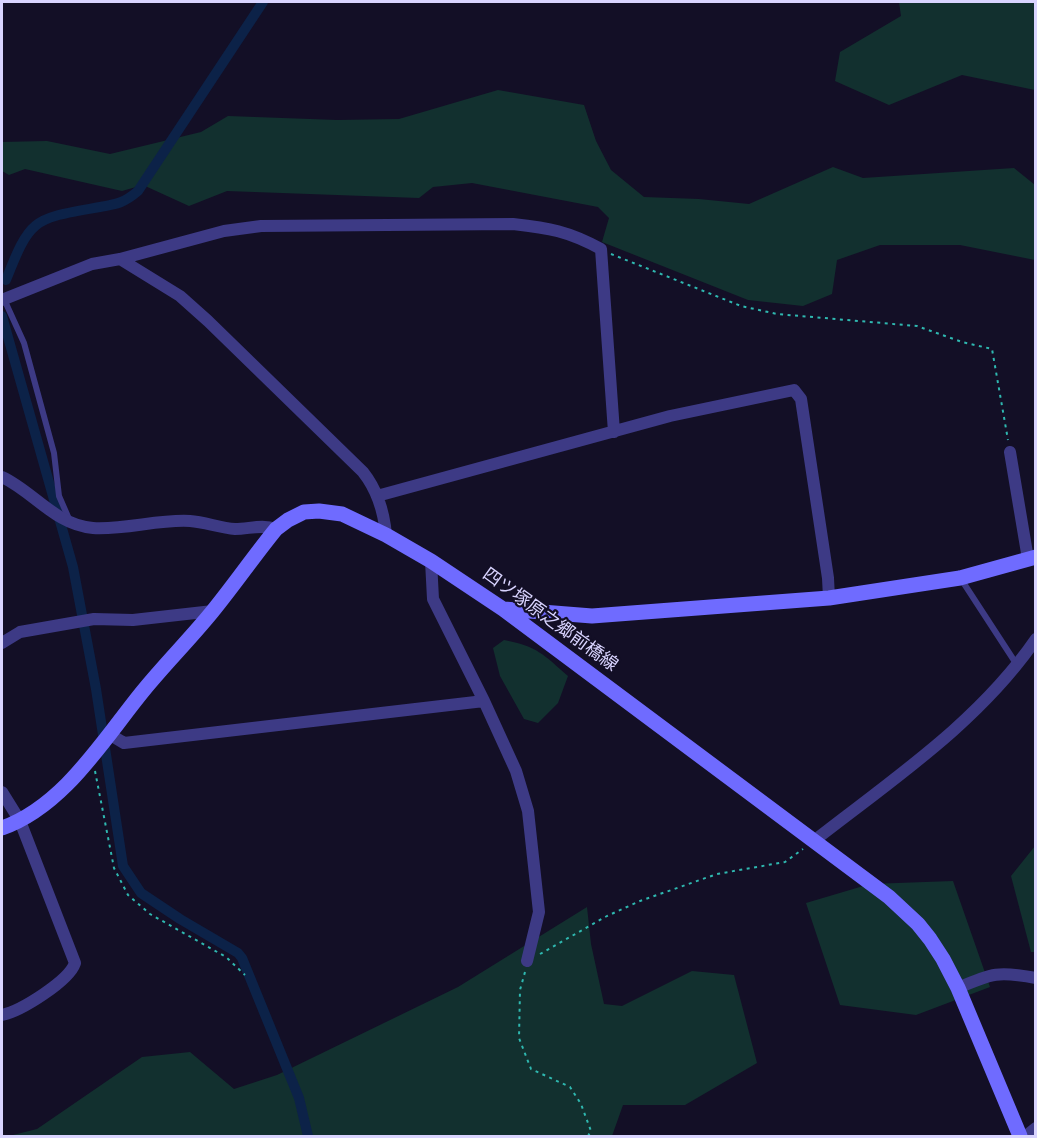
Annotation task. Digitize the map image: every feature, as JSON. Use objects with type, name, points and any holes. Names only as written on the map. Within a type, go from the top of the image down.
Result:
[{"type":"main road","name":"四ツ塚原之郷前橋線","points":[[2,828],[20,821],[56,795],[213,611],[276,529],[288,520],[304,513],[319,511],[342,514],[386,535],[431,561],[503,609],[815,840],[889,897],[911,917],[930,939],[958,988],[1020,1137]]},
{"type":"main road","points":[[503,609],[592,616],[829,598],[960,578],[1032,558]]},
{"type":"street","points":[[3,300],[92,264],[120,259],[224,231],[261,226],[513,224],[548,228],[577,236],[601,249],[614,432]]},
{"type":"street","points":[[120,259],[180,296],[363,472],[384,513],[386,535]]},
{"type":"street","points":[[377,496],[670,416],[794,390],[801,399],[829,598]]},
{"type":"street","points":[[1010,452],[1032,558]]},
{"type":"street","points":[[2,477],[48,510],[69,521],[92,528],[189,521],[235,529],[268,526],[276,529]]},
{"type":"street","points":[[431,561],[433,599],[516,771],[528,811],[539,912],[527,961]]},
{"type":"street","points":[[2,643],[20,632],[94,619],[134,620],[213,611]]},
{"type":"street","points":[[815,840],[938,744],[986,700],[1035,639]]},
{"type":"street","points":[[102,743],[124,743],[484,701]]},
{"type":"street","points":[[2,792],[20,821],[75,963],[69,974],[24,1007],[2,1015]]},
{"type":"street","points":[[958,988],[989,974],[1014,974],[1035,978]]},
{"type":"street","points":[[1026,1137],[1035,1128]]},
{"type":"lane","points":[[3,300],[24,343],[54,453],[59,496],[69,521]]},
{"type":"lane","points":[[960,578],[1017,664]]},
{"type":"path","points":[[601,249],[741,306],[777,314],[917,326],[962,342],[992,349],[1010,452]]},
{"type":"path","points":[[102,743],[114,867],[128,895],[150,914],[226,957],[245,975]]},
{"type":"path","points":[[588,1137],[591,1131],[581,1104],[570,1087],[531,1069],[519,1038],[520,990],[527,961],[640,901],[717,874],[785,862],[815,840]]},
{"type":"green space","points":[[899,2],[1035,2],[1035,90],[962,75],[889,105],[835,81],[840,52],[901,16]]},
{"type":"green space","points":[[498,90],[584,105],[596,141],[611,170],[644,197],[749,204],[833,167],[863,178],[1014,168],[1035,185],[1035,260],[960,245],[880,245],[837,260],[832,294],[803,306],[748,300],[602,242],[609,218],[598,207],[472,183],[433,187],[419,198],[227,191],[189,206],[143,185],[122,191],[25,169],[9,175],[2,171],[2,142],[47,141],[110,154],[201,132],[228,116],[337,120],[399,119]]},
{"type":"green space","points":[[504,640],[532,648],[553,662],[568,676],[558,703],[538,723],[524,719],[500,676],[493,648]]},
{"type":"green space","points":[[1035,846],[1035,952],[1031,952],[1011,876]]},
{"type":"green space","points":[[953,881],[990,987],[916,1015],[840,1005],[806,903],[870,884]]},
{"type":"green space","points":[[587,907],[591,944],[604,1004],[622,1006],[692,971],[734,975],[757,1063],[685,1105],[623,1105],[612,1136],[9,1136],[37,1129],[142,1057],[190,1052],[234,1089],[277,1075],[458,987]]},
{"type":"waterway","points":[[6,280],[22,243],[38,224],[61,214],[111,205],[129,198],[138,191],[263,2]]},
{"type":"waterway","points":[[2,316],[73,567],[96,689],[123,866],[141,893],[238,953],[242,958],[299,1098],[308,1136]]}]
